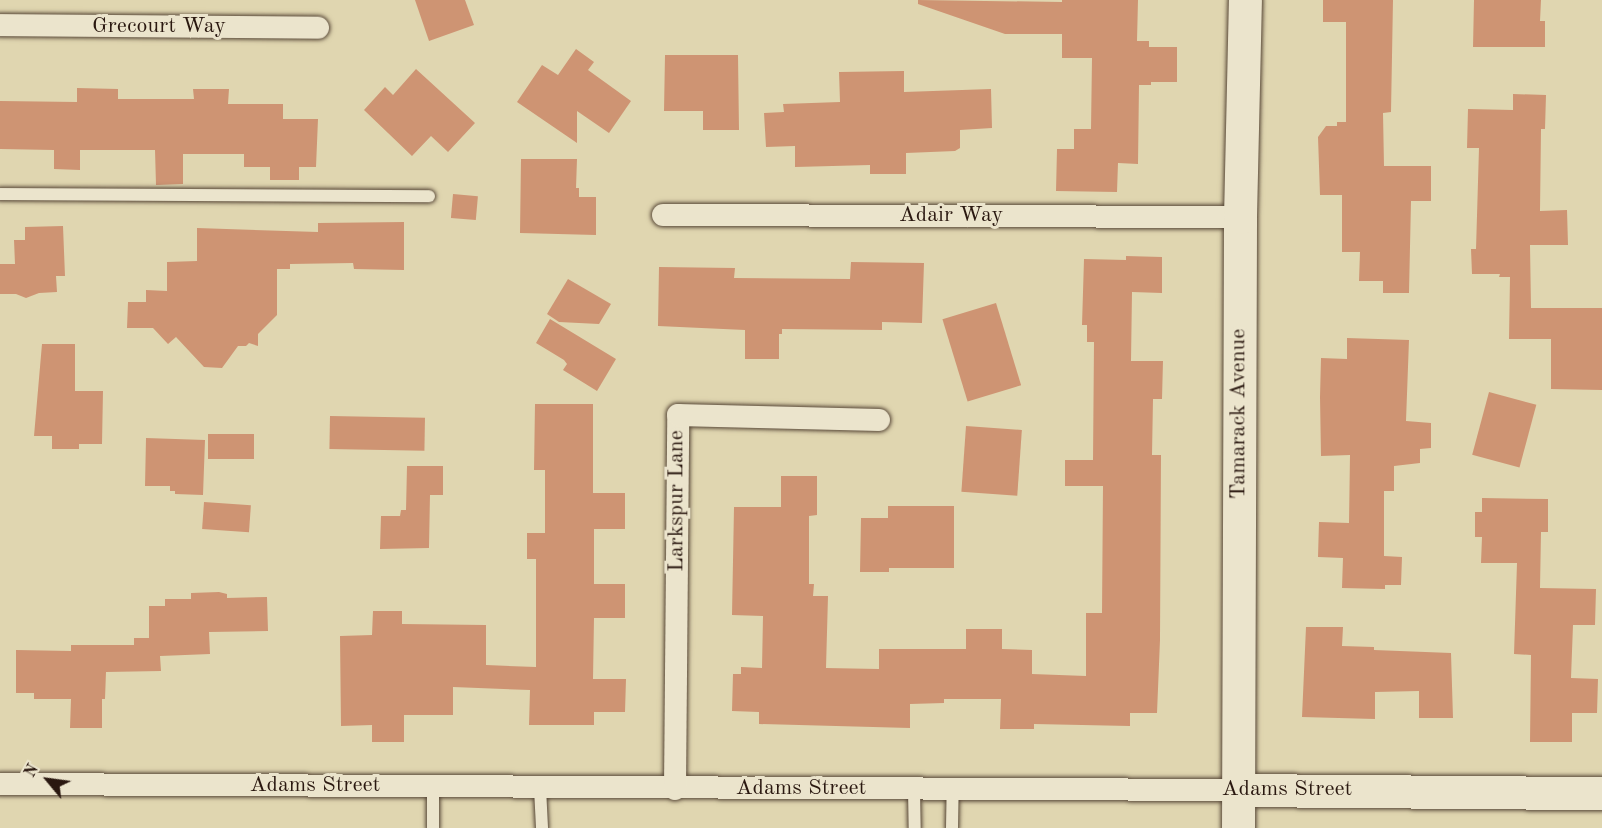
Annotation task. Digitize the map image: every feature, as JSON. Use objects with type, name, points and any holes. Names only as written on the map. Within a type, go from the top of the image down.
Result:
[{"type":"main road","name":"Tamarack Avenue","points":[[1238,828],[1240,217],[1245,0]]},
{"type":"main road","name":"Adams Street","points":[[1238,790],[1602,793]]},
{"type":"street","name":"Grecourt Way","points":[[0,26],[318,28]]},
{"type":"street","name":"Adair Way","points":[[663,215],[1240,217]]},
{"type":"street","name":"Larkspur Lane","points":[[675,789],[678,415],[879,420]]},
{"type":"street","name":"Adams Street","points":[[0,784],[1238,790]]},
{"type":"lane","points":[[0,194],[429,196]]},
{"type":"lane","points":[[433,787],[433,828]]},
{"type":"lane","points":[[540,788],[542,828]]},
{"type":"lane","points":[[914,789],[915,828]]},
{"type":"lane","points":[[952,828],[953,789]]},
{"type":"building","points":[[415,0],[465,0],[474,25],[429,41]]},
{"type":"building","points":[[918,0],[1062,2],[1062,0],[1138,0],[1137,41],[1149,41],[1149,47],[1177,47],[1177,82],[1151,82],[1151,85],[1139,85],[1138,164],[1118,163],[1117,192],[1056,191],[1057,149],[1074,149],[1074,129],[1091,129],[1092,58],[1062,58],[1062,34],[1005,34],[918,4]]},
{"type":"building","points":[[1323,0],[1393,0],[1391,112],[1383,113],[1384,166],[1431,166],[1431,201],[1411,201],[1409,293],[1383,293],[1383,281],[1359,281],[1360,252],[1342,252],[1342,195],[1320,195],[1318,137],[1326,126],[1337,126],[1337,122],[1346,122],[1346,22],[1323,22]]},
{"type":"building","points":[[1474,0],[1541,0],[1540,21],[1545,21],[1545,47],[1473,47]]},
{"type":"building","points":[[576,49],[594,62],[588,70],[631,101],[609,133],[577,111],[577,143],[517,102],[542,65],[558,75]]},
{"type":"building","points":[[665,55],[738,55],[739,130],[703,130],[703,111],[664,111]]},
{"type":"building","points":[[416,69],[475,123],[448,152],[431,136],[412,156],[364,110],[385,87],[393,95]]},
{"type":"building","points":[[904,71],[904,92],[991,89],[992,128],[960,130],[960,148],[955,151],[906,153],[906,174],[870,174],[870,165],[795,167],[795,146],[766,147],[764,113],[784,112],[783,104],[840,102],[839,72]]},
{"type":"building","points":[[77,88],[118,89],[118,99],[194,99],[193,89],[229,89],[228,104],[283,104],[283,119],[318,119],[316,167],[299,167],[299,180],[270,180],[270,167],[244,167],[244,154],[183,154],[183,184],[156,185],[155,150],[80,150],[80,170],[54,169],[54,150],[0,149],[0,101],[77,102]]},
{"type":"building","points":[[1513,94],[1546,95],[1545,129],[1541,129],[1540,211],[1567,210],[1568,245],[1530,245],[1531,308],[1602,308],[1602,390],[1551,389],[1551,339],[1509,339],[1510,277],[1499,277],[1500,274],[1472,274],[1471,249],[1476,249],[1479,148],[1467,148],[1468,109],[1513,110]]},
{"type":"building","points":[[521,159],[577,159],[576,188],[579,188],[579,197],[596,197],[596,235],[520,233]]},
{"type":"building","points":[[453,194],[478,196],[476,220],[451,218]]},
{"type":"building","points":[[404,222],[404,270],[354,269],[353,263],[290,264],[290,269],[277,269],[277,315],[258,334],[258,346],[249,343],[246,346],[238,346],[222,368],[204,367],[176,337],[168,344],[153,328],[127,328],[128,302],[146,302],[146,290],[167,291],[167,262],[197,261],[197,228],[318,232],[318,223]]},
{"type":"building","points":[[63,226],[65,276],[56,276],[57,292],[39,293],[26,298],[16,294],[0,294],[0,264],[15,264],[14,240],[25,240],[25,227]]},
{"type":"building","points":[[1126,256],[1162,257],[1162,293],[1132,292],[1131,361],[1163,361],[1162,399],[1153,399],[1152,455],[1161,455],[1160,640],[1157,713],[1130,713],[1130,726],[1034,724],[1034,729],[1000,729],[1001,699],[944,699],[944,703],[910,704],[910,728],[759,724],[759,712],[732,711],[733,674],[741,674],[741,667],[762,668],[763,616],[732,615],[734,507],[781,507],[781,476],[817,476],[817,515],[809,516],[809,584],[814,584],[813,596],[828,596],[826,668],[879,669],[879,649],[966,649],[966,629],[1002,629],[1002,649],[1032,650],[1032,674],[1086,676],[1086,613],[1102,613],[1103,486],[1065,486],[1065,460],[1093,460],[1094,342],[1087,342],[1087,325],[1082,325],[1084,259],[1126,260]]},
{"type":"building","points":[[851,262],[924,263],[922,323],[882,322],[882,330],[782,329],[782,334],[779,334],[779,359],[745,359],[745,330],[658,326],[659,267],[735,268],[734,278],[850,279]]},
{"type":"building","points":[[568,279],[611,304],[599,324],[559,322],[547,314]]},
{"type":"building","points":[[996,303],[1021,385],[968,402],[942,319]]},
{"type":"building","points":[[550,319],[616,359],[597,391],[563,370],[567,364],[564,360],[536,343]]},
{"type":"building","points":[[1347,338],[1409,340],[1406,421],[1431,423],[1431,448],[1420,449],[1420,463],[1394,466],[1394,491],[1384,491],[1384,556],[1402,557],[1401,585],[1385,585],[1385,589],[1342,588],[1343,558],[1318,557],[1319,522],[1349,523],[1350,455],[1321,456],[1320,397],[1321,358],[1347,359]]},
{"type":"building","points":[[42,344],[75,344],[75,391],[103,391],[102,444],[79,444],[79,449],[52,449],[52,436],[34,436]]},
{"type":"building","points":[[1489,392],[1536,405],[1520,467],[1472,455]]},
{"type":"building","points":[[535,404],[593,404],[593,493],[625,493],[625,529],[594,529],[594,584],[625,584],[625,618],[594,618],[593,679],[626,679],[625,712],[594,712],[594,725],[529,725],[530,690],[453,687],[453,715],[404,715],[404,742],[372,742],[372,725],[341,726],[340,636],[372,635],[373,611],[402,611],[402,624],[486,625],[486,665],[536,667],[536,559],[527,559],[527,533],[545,533],[545,470],[534,470]]},
{"type":"building","points":[[330,416],[425,418],[424,451],[329,449]]},
{"type":"building","points":[[966,426],[1022,430],[1017,496],[961,492]]},
{"type":"building","points":[[208,434],[254,434],[254,459],[208,459]]},
{"type":"building","points":[[146,438],[205,440],[203,495],[175,494],[175,491],[170,491],[170,486],[145,486]]},
{"type":"building","points":[[407,466],[443,466],[443,495],[430,495],[429,548],[380,549],[381,516],[400,516],[401,510],[406,510]]},
{"type":"building","points":[[1482,498],[1548,499],[1548,532],[1541,532],[1540,588],[1596,589],[1595,625],[1573,625],[1571,678],[1598,679],[1597,713],[1572,713],[1572,742],[1530,742],[1531,655],[1514,654],[1517,563],[1481,563],[1482,537],[1475,537],[1475,512],[1482,512]]},
{"type":"building","points":[[204,502],[251,505],[249,532],[202,529]]},
{"type":"building","points":[[888,506],[954,506],[954,568],[889,568],[889,572],[860,572],[861,518],[888,518]]},
{"type":"building","points":[[191,593],[227,594],[227,598],[267,597],[268,631],[209,632],[210,654],[160,656],[161,671],[106,672],[105,699],[102,699],[102,728],[70,728],[71,699],[34,699],[34,693],[16,693],[16,650],[71,651],[71,645],[134,645],[134,638],[149,638],[149,606],[165,606],[165,599],[191,599]]},
{"type":"building","points":[[1306,627],[1343,627],[1342,646],[1374,647],[1374,650],[1451,653],[1453,718],[1419,718],[1419,691],[1375,692],[1375,719],[1302,717]]}]
